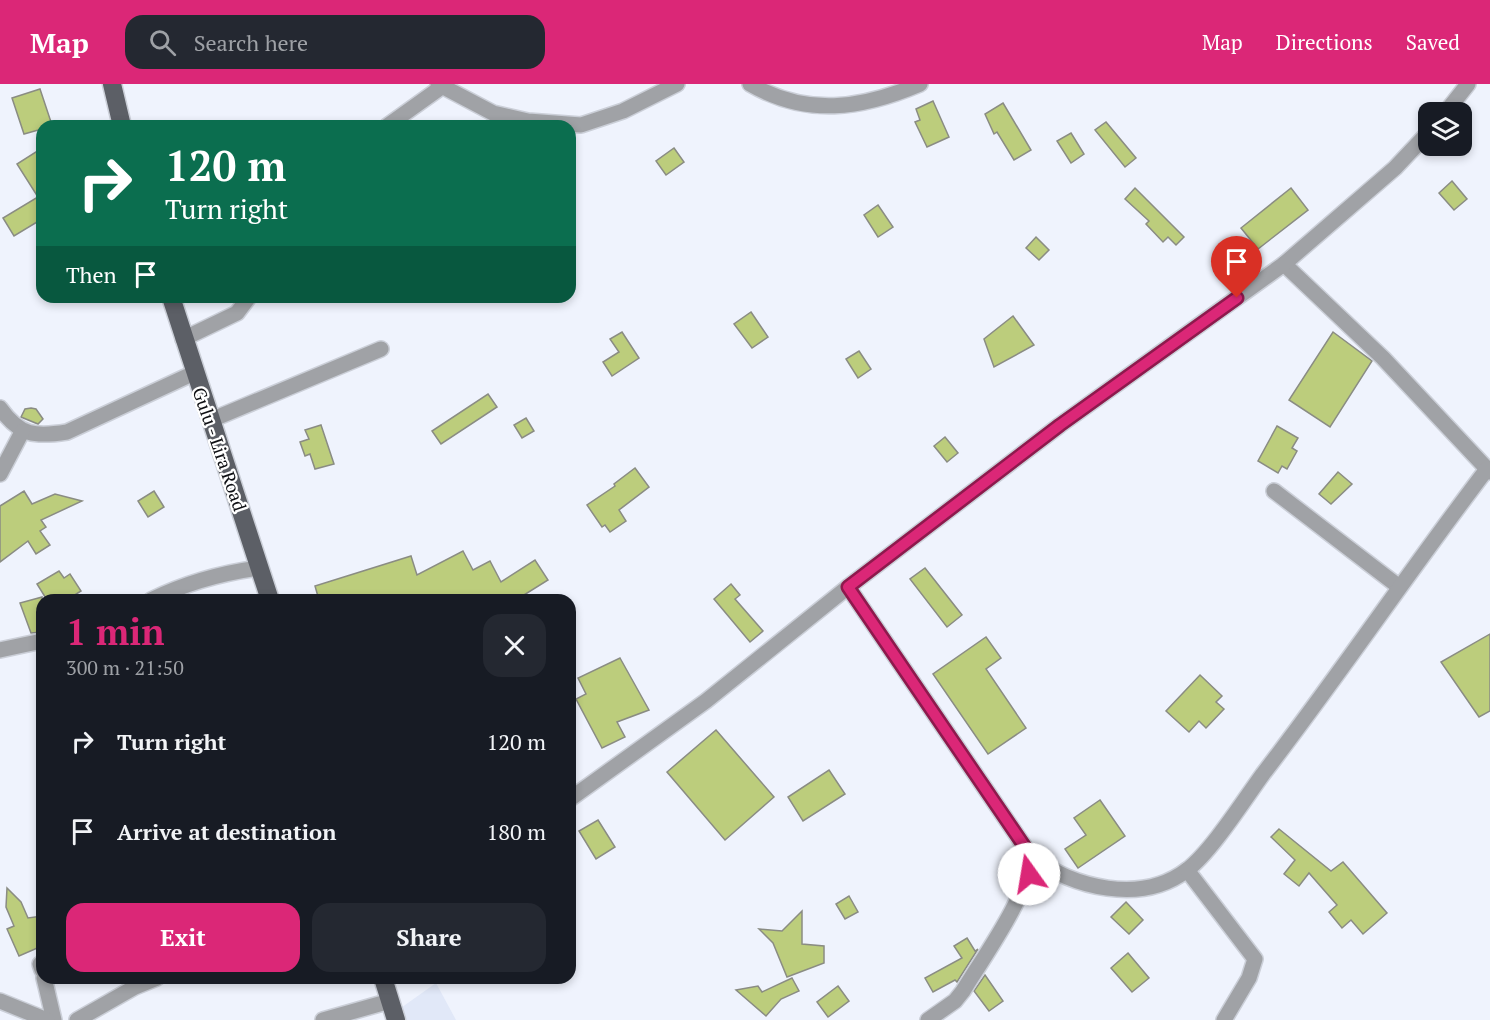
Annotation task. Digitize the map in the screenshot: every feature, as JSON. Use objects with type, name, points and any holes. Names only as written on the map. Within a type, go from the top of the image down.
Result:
[{"type":"main road","points":[[111,84],[120,120]]},
{"type":"main road","name":"Gulu - Lira Road","points":[[173,303],[268,594]]},
{"type":"main road","points":[[385,984],[396,1020]]},
{"type":"street","points":[[576,124],[623,111],[677,84]]},
{"type":"street","points":[[750,84],[790,102],[837,106],[867,102],[920,84]]},
{"type":"street","points":[[1454,102],[1468,84]]},
{"type":"street","points":[[395,120],[440,85],[493,113],[524,120]]},
{"type":"street","points":[[576,795],[706,701],[848,587],[1060,425],[1284,264],[1386,176],[1418,143]]},
{"type":"street","points":[[848,587],[1031,856],[1045,866],[1094,886],[1127,890],[1152,887],[1187,870],[1276,758],[1398,586],[1488,471],[1383,358],[1284,264]]},
{"type":"street","points":[[183,339],[237,313],[244,303]]},
{"type":"street","points":[[211,420],[381,349]]},
{"type":"street","points":[[0,408],[22,432],[45,436],[67,432],[194,373]]},
{"type":"street","points":[[0,474],[22,432]]},
{"type":"street","points":[[1274,491],[1398,586]]},
{"type":"street","points":[[165,594],[192,582],[226,572],[259,568]]},
{"type":"street","points":[[0,650],[36,642]]},
{"type":"street","points":[[928,1020],[955,1000],[963,991],[1022,892],[1029,874],[1031,856]]},
{"type":"street","points":[[1187,870],[1255,959],[1249,978],[1224,1020]]},
{"type":"street","points":[[45,984],[54,1020]]},
{"type":"street","points":[[77,1020],[142,984]]},
{"type":"street","points":[[0,1001],[47,1020]]},
{"type":"street","points":[[323,1020],[390,1001]]},
{"type":"shaded area","points":[[437,984],[456,1020],[384,1020]]},
{"type":"building","points":[[40,89],[50,120],[36,120],[36,131],[24,134],[12,98]]},
{"type":"building","points":[[933,101],[949,137],[927,147],[915,122],[920,120],[916,109]]},
{"type":"building","points":[[1003,103],[1031,150],[1014,160],[997,132],[994,134],[985,114]]},
{"type":"building","points":[[1106,122],[1136,158],[1125,167],[1095,130]]},
{"type":"building","points":[[1071,133],[1084,154],[1071,163],[1057,141]]},
{"type":"building","points":[[674,148],[684,162],[666,175],[656,161]]},
{"type":"building","points":[[36,152],[36,194],[17,164]]},
{"type":"building","points":[[1452,181],[1467,199],[1454,210],[1439,193]]},
{"type":"building","points":[[1135,188],[1184,237],[1176,245],[1168,237],[1163,242],[1146,224],[1149,221],[1125,199]]},
{"type":"building","points":[[1291,188],[1308,210],[1258,249],[1241,228]]},
{"type":"building","points":[[36,198],[36,223],[14,236],[3,218]]},
{"type":"building","points":[[878,205],[893,227],[878,237],[864,215]]},
{"type":"building","points":[[1036,237],[1049,250],[1039,260],[1026,248]]},
{"type":"building","points":[[751,312],[768,337],[752,348],[734,324]]},
{"type":"building","points":[[1013,316],[1034,345],[994,367],[984,339]]},
{"type":"building","points":[[622,332],[639,358],[612,376],[603,362],[619,352],[610,339]]},
{"type":"building","points":[[1333,332],[1372,361],[1330,427],[1289,400]]},
{"type":"building","points":[[859,351],[871,369],[858,378],[846,359]]},
{"type":"building","points":[[488,394],[497,407],[441,444],[432,431]]},
{"type":"building","points":[[25,409],[36,409],[43,419],[38,424],[21,417]]},
{"type":"building","points":[[526,418],[534,431],[522,438],[514,425]]},
{"type":"building","points":[[321,425],[334,464],[315,469],[310,454],[305,456],[300,442],[309,439],[305,430]]},
{"type":"building","points":[[1277,426],[1298,438],[1292,448],[1297,451],[1287,469],[1282,466],[1278,473],[1258,461]]},
{"type":"building","points":[[945,437],[958,453],[947,462],[934,446]]},
{"type":"building","points":[[635,468],[649,487],[619,510],[626,521],[610,532],[605,525],[602,527],[587,505],[615,486],[614,484]]},
{"type":"building","points":[[1338,472],[1352,484],[1331,504],[1319,494]]},
{"type":"building","points":[[24,491],[32,504],[55,494],[82,501],[41,520],[46,527],[40,531],[50,545],[36,554],[28,541],[0,562],[0,506]]},
{"type":"building","points":[[154,491],[164,507],[148,517],[138,501]]},
{"type":"building","points":[[463,551],[473,570],[490,561],[501,582],[535,560],[548,580],[526,594],[317,594],[315,586],[411,556],[417,575]]},
{"type":"building","points":[[925,568],[962,615],[947,627],[910,579]]},
{"type":"building","points":[[59,571],[64,578],[70,574],[81,591],[76,594],[43,594],[37,584]]},
{"type":"building","points":[[731,584],[740,595],[735,599],[763,631],[750,642],[714,599]]},
{"type":"building","points":[[36,599],[36,633],[31,633],[20,603]]},
{"type":"building","points":[[1490,634],[1490,711],[1479,717],[1441,662]]},
{"type":"building","points":[[986,637],[1001,658],[986,669],[1026,728],[988,754],[933,674]]},
{"type":"building","points":[[620,658],[649,710],[617,722],[625,737],[602,748],[576,699],[586,694],[578,678]]},
{"type":"building","points":[[1200,675],[1222,696],[1216,702],[1224,709],[1206,728],[1199,721],[1189,732],[1166,711]]},
{"type":"building","points":[[716,730],[774,797],[725,840],[667,772]]},
{"type":"building","points":[[829,770],[845,794],[803,821],[788,797]]},
{"type":"building","points":[[1100,800],[1125,836],[1078,868],[1065,849],[1086,835],[1074,818]]},
{"type":"building","points":[[598,820],[615,847],[596,859],[579,831]]},
{"type":"building","points":[[1279,829],[1331,871],[1343,862],[1387,913],[1363,934],[1351,920],[1342,928],[1329,912],[1337,905],[1309,873],[1299,886],[1284,874],[1295,860],[1271,837]]},
{"type":"building","points":[[7,888],[21,902],[28,918],[36,917],[36,949],[19,956],[7,929],[14,926],[6,907]]},
{"type":"building","points":[[849,896],[858,912],[845,919],[836,904]]},
{"type":"building","points":[[1126,902],[1143,920],[1129,934],[1111,917]]},
{"type":"building","points":[[802,911],[802,944],[824,946],[824,963],[787,977],[773,943],[759,929],[782,931]]},
{"type":"building","points":[[967,938],[975,951],[978,949],[957,982],[955,980],[933,992],[925,978],[962,958],[954,946]]},
{"type":"building","points":[[1128,953],[1149,978],[1132,992],[1111,968]]},
{"type":"building","points":[[985,975],[1003,1001],[989,1011],[974,991]]},
{"type":"building","points":[[792,978],[799,991],[781,999],[766,1016],[736,990],[758,986],[762,992]]},
{"type":"building","points":[[838,986],[849,1001],[828,1017],[817,1002]]},
{"type":"route","points":[[1029,874],[1031,856],[1009,827],[928,702],[848,587],[1060,425],[1237,298]]}]
